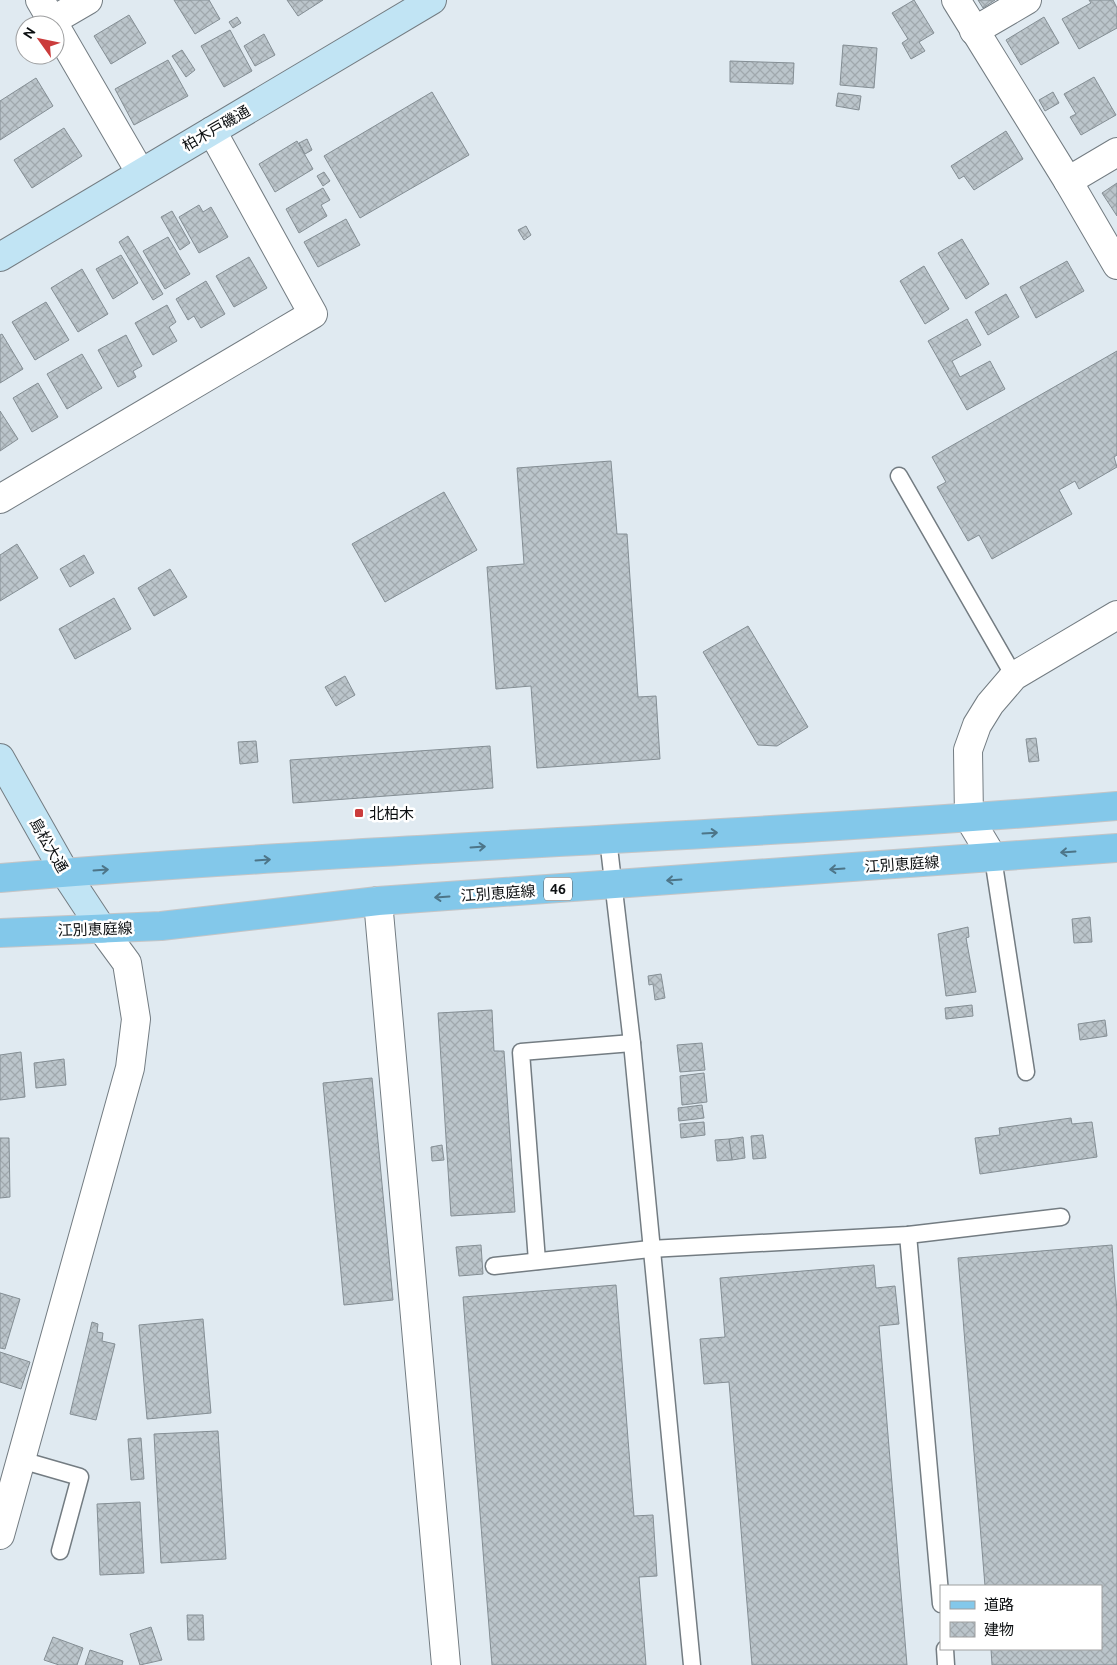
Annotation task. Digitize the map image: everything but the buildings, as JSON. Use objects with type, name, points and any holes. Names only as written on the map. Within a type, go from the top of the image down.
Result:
[{"type":"main road","points":[[0,878],[969,818],[1117,806]]},
{"type":"main road","name":"江別恵庭線","points":[[0,933],[161,926],[378,901],[1117,848]]},
{"type":"street","points":[[88,0],[46,10],[140,172]]},
{"type":"street","name":"柏木戸磯通","points":[[0,257],[432,0]]},
{"type":"street","points":[[956,0],[1068,181],[1117,265]]},
{"type":"street","points":[[974,31],[1026,0]]},
{"type":"street","points":[[0,499],[313,314],[212,131]]},
{"type":"street","points":[[1068,181],[1117,152]]},
{"type":"street","points":[[993,858],[969,818],[968,750],[977,724],[990,704],[1014,676],[1117,615]]},
{"type":"street","name":"島松大通","points":[[0,758],[65,873],[102,929]]},
{"type":"street","points":[[378,901],[446,1665]]},
{"type":"street","points":[[0,1535],[130,1068],[136,1019],[127,963],[102,929]]},
{"type":"lane","points":[[899,476],[1014,676]]},
{"type":"lane","points":[[608,839],[632,1043],[650,1249],[692,1665]]},
{"type":"lane","points":[[993,858],[1026,1072]]},
{"type":"lane","points":[[537,1261],[521,1052],[632,1043]]},
{"type":"lane","points":[[494,1266],[650,1249],[908,1235],[1060,1217]]},
{"type":"lane","points":[[908,1235],[940,1593]]},
{"type":"lane","points":[[21,1460],[80,1477],[60,1551]]},
{"type":"lane","points":[[945,1650],[946,1665]]},
{"type":"place","name":"北柏木","points":[[359,813]]}]
